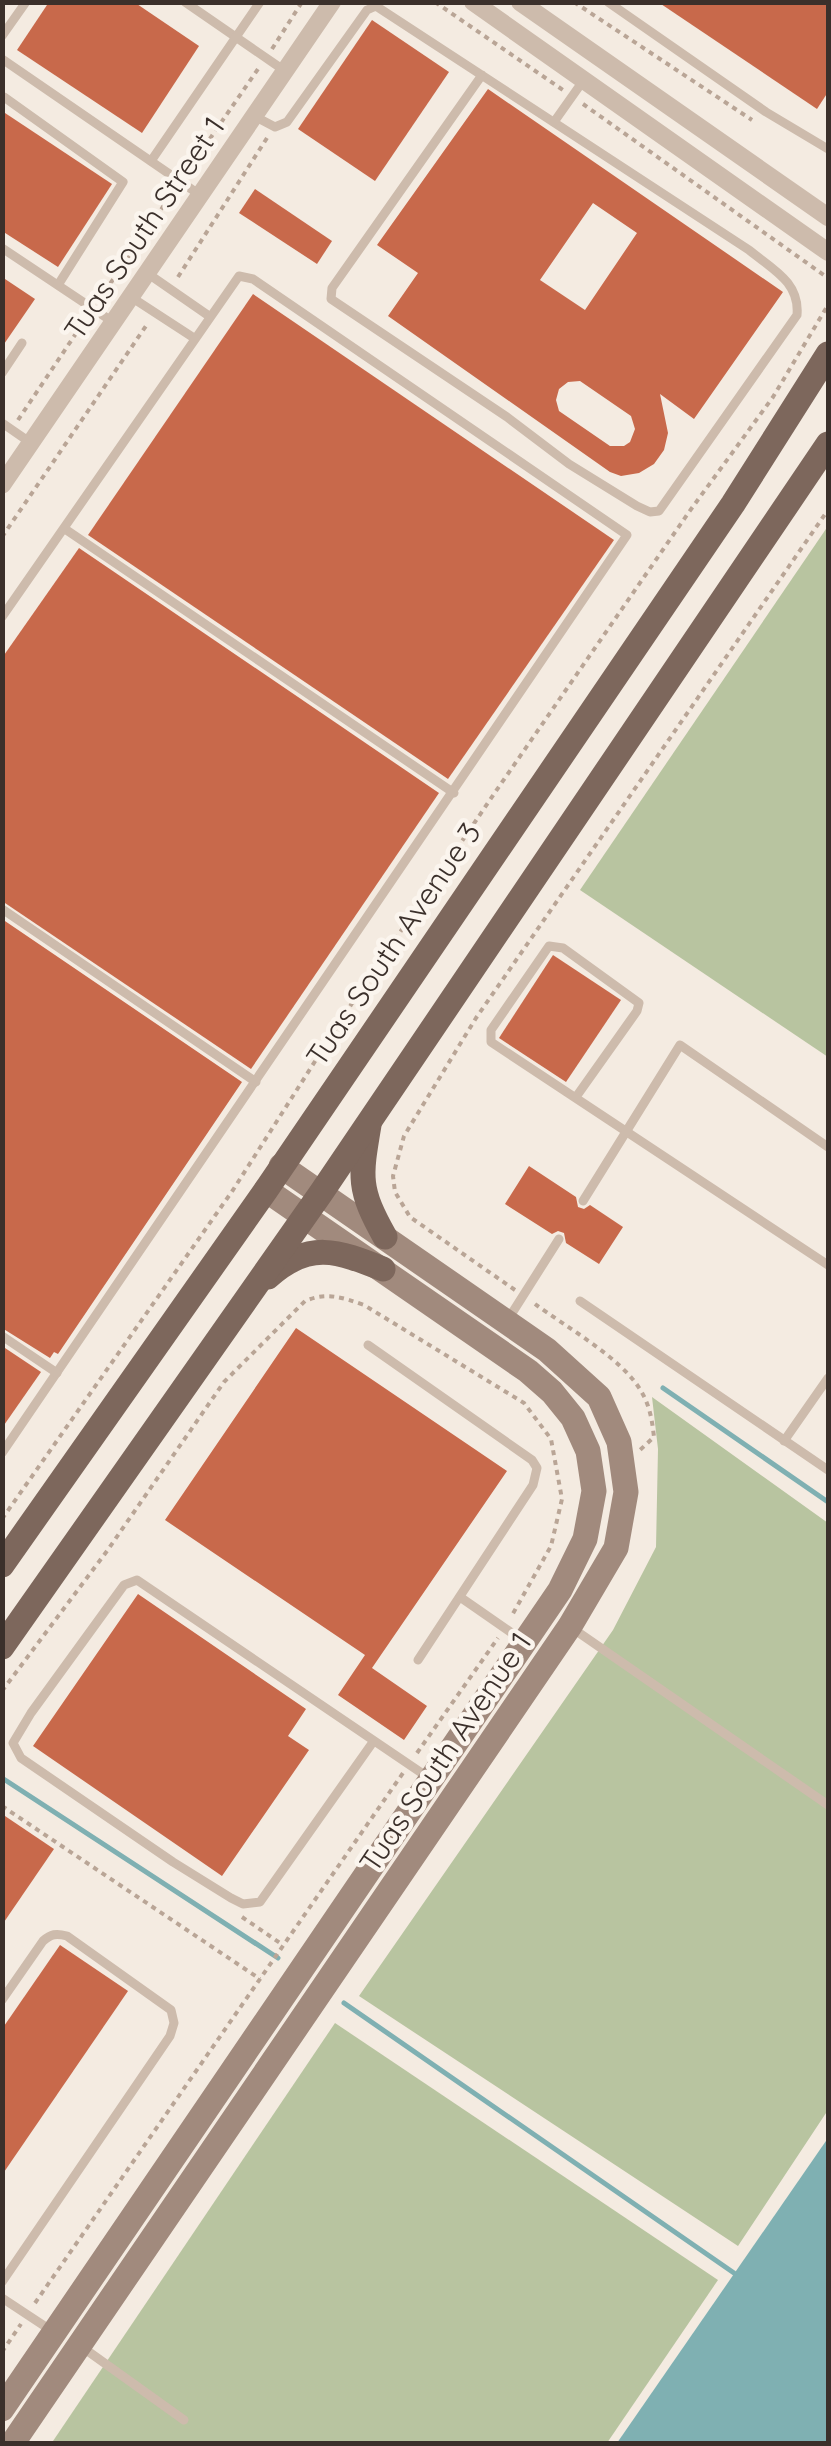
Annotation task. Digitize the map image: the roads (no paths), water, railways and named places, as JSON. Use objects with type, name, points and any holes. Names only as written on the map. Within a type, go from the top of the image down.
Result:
[{"type":"main road","name":"Tuas South Avenue 3","points":[[2,1564],[266,1190],[733,504],[828,354]]},
{"type":"main road","points":[[2,1647],[321,1192],[828,444]]},
{"type":"main road","points":[[371,1115],[362,1192],[385,1237]]},
{"type":"main road","name":"Tuas South Avenue 1","points":[[12,2444],[570,1626],[616,1548],[626,1492],[620,1442],[599,1398],[547,1350],[280,1166]]},
{"type":"main road","name":"Tuas South Avenue 1","points":[[2,2409],[560,1590],[585,1540],[594,1491],[588,1451],[573,1418],[552,1392],[459,1321],[266,1190]]},
{"type":"main road","points":[[252,1291],[276,1270],[308,1252],[338,1251],[383,1269]]},
{"type":"street","name":"Tuas South Street 1","points":[[2,485],[332,2]]},
{"type":"street","points":[[473,2],[577,88],[828,252]]},
{"type":"street","points":[[520,2],[828,217]]},
{"type":"lane","points":[[2,36],[26,2]]},
{"type":"lane","points":[[185,2],[285,71]]},
{"type":"lane","points":[[152,161],[260,2]]},
{"type":"lane","points":[[608,2],[766,112],[828,149]]},
{"type":"lane","points":[[254,116],[275,127],[287,122],[372,7],[382,10],[482,75],[554,122],[749,250],[790,283],[798,299],[797,315],[785,336],[659,511],[637,506],[569,464],[507,417],[331,299],[332,288],[482,75]]},
{"type":"lane","points":[[2,59],[200,195]]},
{"type":"lane","points":[[554,122],[577,88]]},
{"type":"lane","points":[[4,97],[123,182],[58,286]]},
{"type":"lane","points":[[2,248],[114,322]]},
{"type":"lane","points":[[147,273],[209,316]]},
{"type":"lane","points":[[2,617],[239,276],[253,279],[626,535],[2,1454]]},
{"type":"lane","points":[[130,297],[194,338]]},
{"type":"lane","points":[[2,373],[22,343]]},
{"type":"lane","points":[[7,426],[31,442]]},
{"type":"lane","points":[[64,529],[454,792]]},
{"type":"lane","points":[[2,909],[256,1082]]},
{"type":"lane","points":[[576,1098],[639,1003],[563,948],[549,946],[491,1030],[490,1039],[576,1098],[828,1265]]},
{"type":"lane","points":[[583,1201],[680,1046],[828,1147]]},
{"type":"lane","points":[[507,1322],[559,1239]]},
{"type":"lane","points":[[580,1301],[828,1470]]},
{"type":"lane","points":[[2,1336],[57,1373]]},
{"type":"lane","points":[[368,1345],[532,1460],[536,1468],[533,1486],[418,1660]]},
{"type":"lane","points":[[784,1441],[828,1378]]},
{"type":"lane","points":[[373,1742],[260,1902],[242,1904],[172,1862],[15,1750],[14,1738],[130,1581],[144,1583],[431,1780]]},
{"type":"lane","points":[[460,1597],[525,1642]]},
{"type":"lane","points":[[570,1626],[828,1805]]},
{"type":"lane","points":[[2,2000],[43,1941],[50,1934],[58,1934],[82,1946],[174,2016],[170,2036],[2,2282]]},
{"type":"lane","points":[[2,2298],[54,2332]]},
{"type":"lane","points":[[80,2345],[184,2420]]},
{"type":"water","points":[[828,2138],[828,2443],[617,2443]]},
{"type":"waterway","points":[[663,1388],[828,1502]]},
{"type":"waterway","points":[[2,1778],[278,1958]]},
{"type":"waterway","points":[[344,2003],[734,2273]]}]
